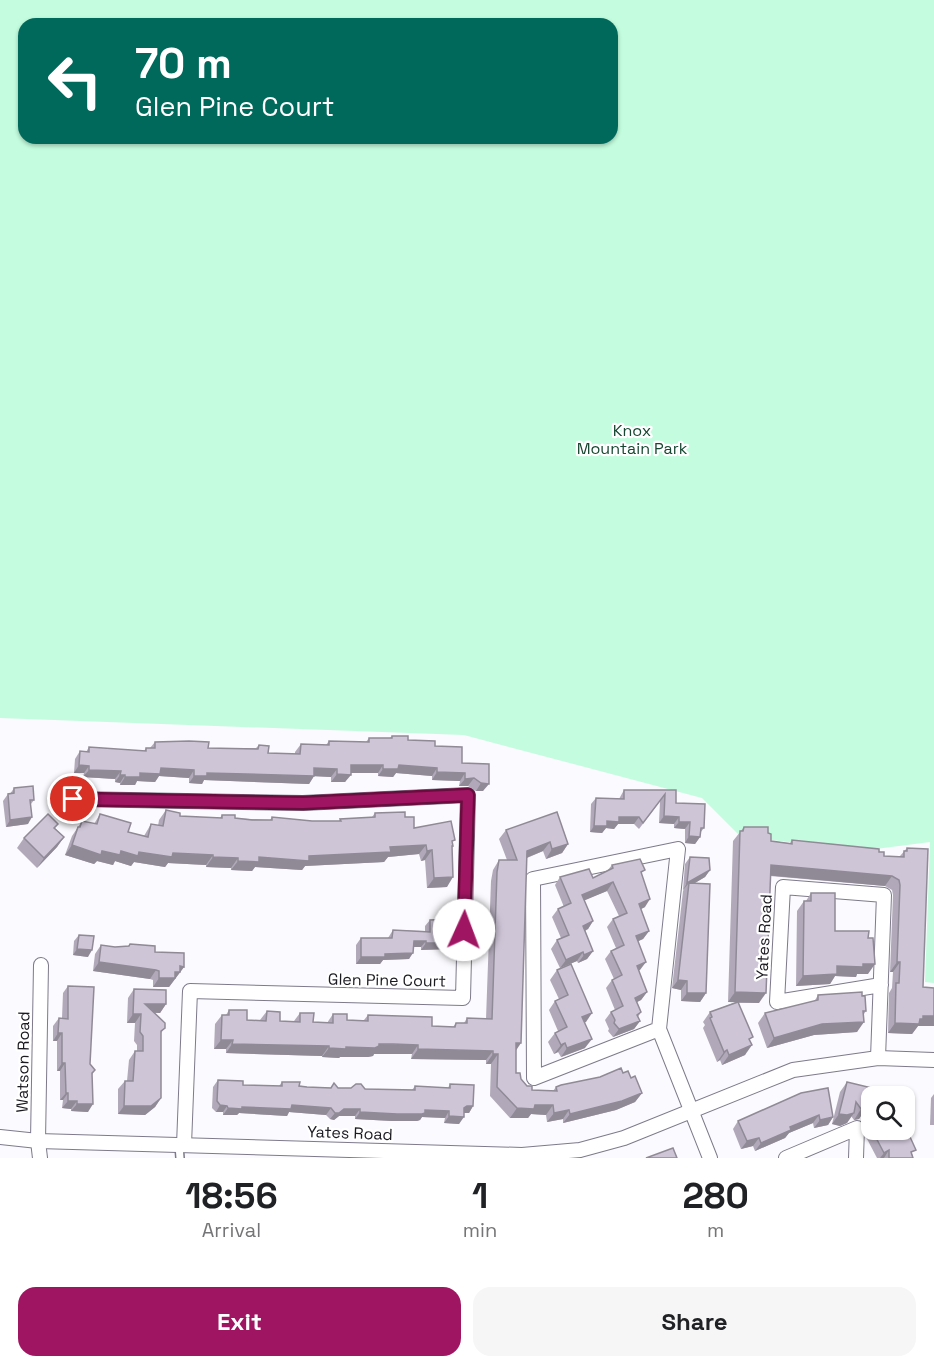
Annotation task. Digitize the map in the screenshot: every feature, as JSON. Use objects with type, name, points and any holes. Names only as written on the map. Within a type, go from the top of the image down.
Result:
[{"type":"street","name":"Glen Pine Court","points":[[73,799],[303,803],[468,795],[463,998],[190,991],[181,1149]]},
{"type":"street","points":[[659,1029],[534,1078],[533,879],[678,849],[659,1029],[710,1158]]},
{"type":"street","name":"Yates Road","points":[[878,1058],[881,985],[884,895],[783,887],[777,1002],[881,985]]},
{"type":"street","name":"Watson Road","points":[[40,1158],[38,1141],[41,965]]},
{"type":"street","name":"Yates Road","points":[[0,1137],[181,1149],[522,1155],[580,1150],[624,1138],[793,1070],[878,1058],[934,1060]]},
{"type":"street","points":[[786,1158],[857,1128],[856,1158]]},
{"type":"green space","name":"Knox Mountain Park","points":[[0,0],[934,0],[934,983],[925,982],[930,842],[860,851],[740,836],[702,798],[464,735],[0,718]]},
{"type":"building","points":[[392,736],[408,736],[408,740],[435,741],[435,746],[462,747],[462,763],[489,764],[489,784],[481,783],[474,778],[465,779],[465,773],[437,772],[437,768],[399,765],[398,769],[383,769],[383,765],[351,765],[351,775],[337,774],[337,769],[314,768],[314,776],[207,773],[207,776],[194,776],[194,770],[161,768],[160,774],[140,773],[140,777],[125,777],[125,775],[120,775],[121,771],[89,770],[89,766],[79,765],[80,751],[89,752],[89,747],[146,751],[146,748],[155,748],[155,742],[189,741],[209,742],[208,748],[258,749],[259,745],[269,746],[268,753],[300,754],[301,744],[329,745],[329,741],[369,742],[369,738],[392,738]]},
{"type":"building","points":[[33,786],[34,800],[30,800],[32,817],[10,820],[8,794],[14,793],[14,788]]},
{"type":"building","points":[[624,790],[676,790],[676,803],[705,804],[704,828],[701,828],[700,837],[689,836],[690,822],[679,822],[679,817],[664,816],[665,794],[643,823],[639,817],[619,817],[619,822],[607,821],[607,826],[594,826],[596,798],[624,799]]},
{"type":"building","points":[[166,810],[180,813],[180,816],[222,818],[222,815],[235,815],[235,818],[252,820],[272,820],[272,817],[312,821],[341,821],[340,819],[375,817],[375,813],[405,812],[405,817],[414,817],[414,828],[451,821],[455,840],[452,841],[453,877],[434,878],[432,850],[427,851],[426,845],[390,847],[391,852],[309,856],[309,861],[259,857],[259,862],[238,861],[238,858],[213,857],[213,855],[173,853],[172,857],[139,852],[138,856],[121,851],[120,855],[102,851],[101,855],[72,845],[82,821],[97,824],[100,814],[131,823],[128,832],[148,837],[151,824],[163,826]]},
{"type":"building","points":[[557,812],[568,844],[552,849],[550,842],[527,851],[521,1043],[516,1043],[516,1073],[520,1073],[521,1079],[527,1086],[532,1086],[532,1090],[557,1091],[556,1087],[561,1085],[600,1077],[621,1068],[623,1073],[628,1071],[631,1078],[635,1076],[642,1093],[622,1101],[570,1114],[569,1110],[554,1113],[553,1105],[535,1105],[534,1109],[517,1108],[497,1087],[498,1054],[493,1054],[493,1051],[418,1049],[418,1045],[393,1044],[379,1044],[375,1048],[346,1047],[346,1049],[329,1048],[329,1046],[232,1044],[233,1040],[221,1040],[222,1015],[229,1015],[229,1010],[247,1010],[247,1020],[266,1021],[267,1011],[280,1012],[280,1021],[300,1022],[300,1013],[314,1013],[313,1022],[333,1023],[333,1014],[347,1014],[347,1020],[368,1021],[368,1015],[432,1017],[432,1026],[455,1027],[456,1023],[467,1023],[467,1018],[492,1019],[497,872],[499,860],[517,860],[506,830]]},
{"type":"building","points":[[48,814],[58,824],[54,828],[64,837],[44,858],[24,838]]},
{"type":"building","points":[[744,827],[768,827],[771,841],[792,844],[792,840],[879,849],[879,852],[884,852],[884,856],[904,857],[904,851],[907,851],[907,848],[928,849],[923,987],[934,988],[934,1016],[923,1016],[919,1024],[895,1023],[896,983],[899,983],[900,962],[897,962],[900,885],[899,880],[892,876],[771,865],[766,993],[735,992],[740,831],[743,831]]},
{"type":"building","points":[[690,857],[709,858],[710,870],[687,883]]},
{"type":"building","points":[[640,859],[645,870],[641,872],[650,899],[639,904],[649,931],[636,936],[646,962],[637,966],[647,992],[635,998],[641,1012],[637,1015],[640,1021],[619,1029],[614,1023],[611,1012],[623,1006],[612,980],[622,975],[611,951],[624,945],[613,919],[627,913],[613,882],[582,895],[593,921],[583,926],[593,951],[584,955],[583,952],[566,960],[557,940],[569,935],[558,909],[571,903],[560,877],[589,869],[593,878],[613,868],[612,865]]},
{"type":"building","points":[[689,883],[710,884],[706,993],[687,993],[687,981],[678,980]]},
{"type":"building","points":[[811,893],[835,893],[835,931],[869,931],[868,938],[873,938],[875,964],[863,964],[863,967],[837,966],[837,974],[803,976],[804,901],[811,901]]},
{"type":"building","points":[[453,919],[454,943],[414,941],[413,953],[385,954],[385,957],[361,957],[361,938],[392,938],[393,930],[430,932],[430,920]]},
{"type":"building","points":[[79,935],[94,936],[92,950],[77,949]]},
{"type":"building","points":[[130,944],[155,946],[155,952],[184,953],[184,967],[180,966],[180,972],[175,972],[175,978],[159,978],[159,971],[156,970],[99,962],[101,945],[115,947]]},
{"type":"building","points":[[571,964],[592,1013],[582,1017],[592,1039],[567,1048],[565,1043],[561,1045],[555,1033],[567,1027],[555,1001],[568,995],[557,970]]},
{"type":"building","points":[[68,986],[94,987],[90,1064],[95,1070],[92,1073],[93,1104],[77,1104],[77,1101],[68,1101],[68,1093],[66,1093],[65,1063],[62,1063],[62,1033],[58,1033],[59,1018],[68,1019]]},
{"type":"building","points":[[134,989],[166,990],[166,1004],[145,1004],[165,1023],[165,1028],[161,1031],[161,1098],[151,1106],[124,1106],[125,1081],[133,1081],[135,1051],[143,1051],[143,1036],[140,1032],[141,1014],[133,1014]]},
{"type":"building","points":[[862,992],[862,996],[865,996],[866,1011],[863,1011],[864,1022],[822,1024],[774,1038],[765,1013],[818,1000],[818,995]]},
{"type":"building","points":[[738,1002],[753,1037],[749,1039],[752,1045],[729,1055],[727,1050],[724,1052],[710,1018],[712,1017],[710,1012]]},
{"type":"building","points":[[218,1080],[243,1081],[243,1085],[282,1086],[282,1082],[300,1082],[299,1086],[307,1087],[331,1088],[334,1083],[338,1088],[351,1088],[356,1084],[361,1084],[365,1089],[415,1090],[415,1086],[450,1088],[450,1084],[474,1085],[473,1106],[464,1108],[464,1117],[449,1116],[449,1111],[425,1110],[422,1114],[397,1114],[360,1112],[360,1109],[344,1109],[335,1113],[331,1108],[292,1105],[291,1109],[228,1108],[217,1101]]},
{"type":"building","points":[[847,1082],[864,1086],[861,1086],[861,1109],[856,1102],[854,1113],[839,1114]]},
{"type":"building","points":[[828,1088],[833,1117],[820,1120],[819,1115],[790,1127],[791,1130],[761,1143],[759,1138],[747,1141],[738,1121],[801,1093]]},
{"type":"building","points":[[877,1140],[911,1140],[916,1150],[911,1152],[913,1158],[889,1158],[889,1150],[884,1153]]},
{"type":"building","points":[[673,1148],[677,1158],[646,1158]]},
{"type":"route","points":[[73,799],[303,803],[468,795],[464,930]]}]
